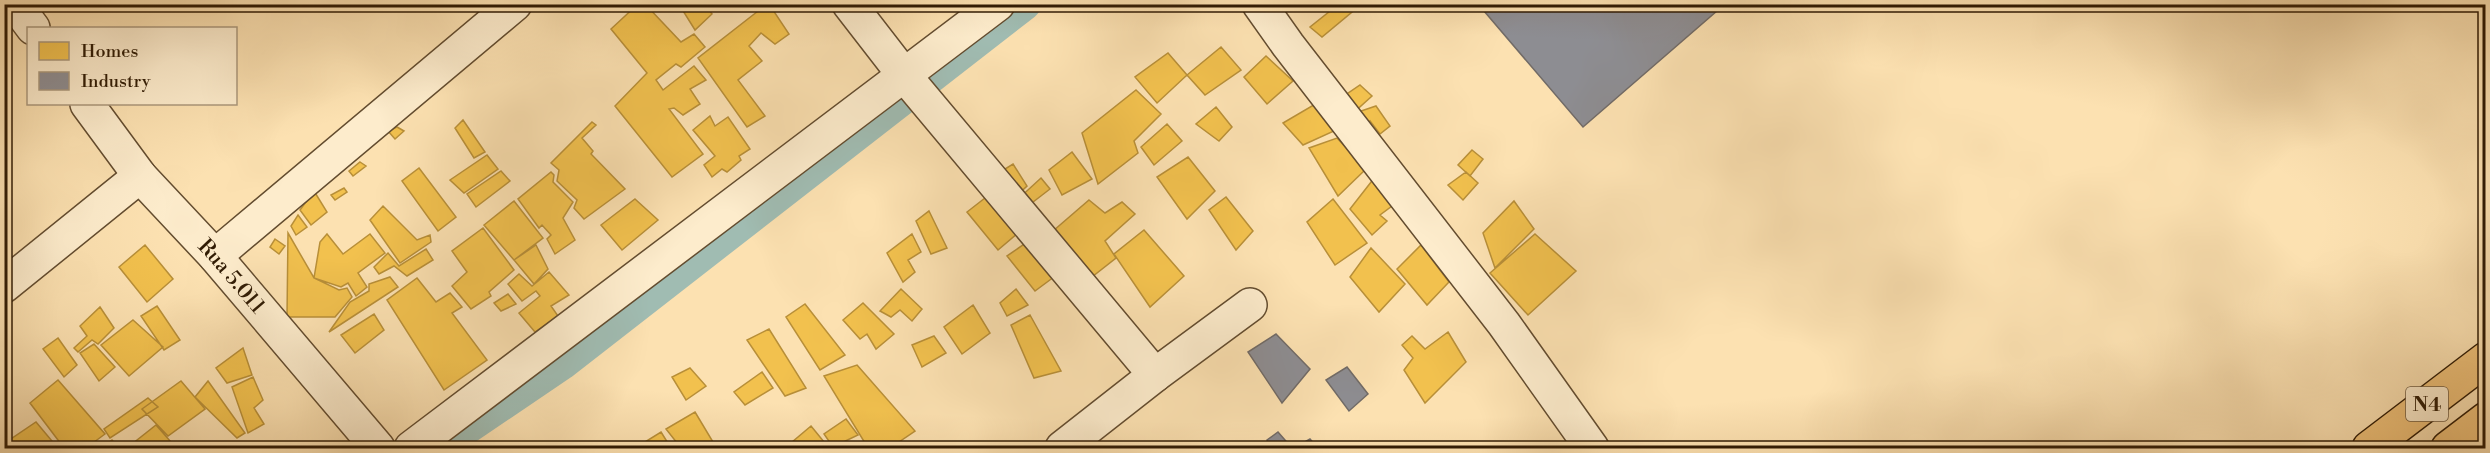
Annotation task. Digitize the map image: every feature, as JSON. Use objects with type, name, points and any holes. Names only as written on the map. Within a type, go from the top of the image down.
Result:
[{"type":"highway","name":"N4","points":[[2369,448],[2486,359]]},
{"type":"highway","name":"N4","points":[[2448,448],[2486,419]]},
{"type":"street","points":[[215,256],[515,4]]},
{"type":"street","points":[[849,4],[904,75],[1155,375]]},
{"type":"street","points":[[411,448],[998,4]]},
{"type":"street","points":[[1260,4],[1288,45],[1504,324],[1592,448]]},
{"type":"street","name":"Rua 5.011","points":[[88,105],[140,176],[215,256],[378,448]]},
{"type":"street","points":[[4,286],[140,176]]},
{"type":"street","points":[[1062,448],[1250,305]]},
{"type":"building: Homes","points":[[638,4],[645,4],[681,42],[694,34],[705,47],[681,67],[676,64],[656,80],[663,90],[694,66],[706,80],[690,89],[700,104],[683,115],[674,108],[669,109],[703,154],[672,177],[615,106],[647,73],[611,29]]},
{"type":"building: Homes","points":[[705,4],[712,14],[695,30],[680,6]]},
{"type":"building: Homes","points":[[767,4],[789,34],[775,44],[761,33],[749,46],[762,61],[738,80],[765,116],[747,127],[698,58]]},
{"type":"building: Homes","points":[[1339,4],[1352,12],[1322,37],[1310,27]]},
{"type":"building: Homes","points":[[1221,47],[1241,70],[1205,95],[1187,75]]},
{"type":"building: Homes","points":[[1168,53],[1187,75],[1157,103],[1135,77]]},
{"type":"building: Homes","points":[[1266,56],[1293,81],[1267,104],[1244,77]]},
{"type":"building: Homes","points":[[1360,85],[1372,96],[1352,114],[1341,98]]},
{"type":"building: Homes","points":[[1136,90],[1161,114],[1134,141],[1138,153],[1098,184],[1082,133]]},
{"type":"building: Homes","points":[[1317,103],[1334,131],[1303,145],[1283,123]]},
{"type":"building: Homes","points":[[1376,106],[1390,126],[1380,134],[1370,121],[1364,127],[1352,114]]},
{"type":"building: Homes","points":[[1216,107],[1232,127],[1219,141],[1196,124]]},
{"type":"building: Homes","points":[[710,116],[715,126],[728,117],[750,149],[739,156],[741,160],[727,172],[722,169],[712,177],[704,165],[715,156],[693,130]]},
{"type":"building: Homes","points":[[463,120],[485,152],[474,158],[455,128]]},
{"type":"building: Homes","points":[[592,122],[596,125],[582,138],[593,151],[591,154],[625,189],[584,219],[574,208],[577,200],[557,181],[559,170],[551,163]]},
{"type":"building: Homes","points":[[1167,124],[1182,141],[1154,165],[1141,147]]},
{"type":"building: Homes","points":[[397,127],[404,131],[395,139],[388,131]]},
{"type":"building: Homes","points":[[1337,138],[1366,169],[1338,196],[1309,148]]},
{"type":"building: Homes","points":[[1472,150],[1483,159],[1470,176],[1458,165]]},
{"type":"building: Homes","points":[[1072,152],[1092,179],[1062,195],[1049,170]]},
{"type":"building: Homes","points":[[487,155],[498,169],[464,193],[450,180]]},
{"type":"building: Homes","points":[[1188,157],[1215,191],[1187,219],[1157,177]]},
{"type":"building: Homes","points":[[360,162],[366,166],[353,176],[349,171]]},
{"type":"building: Homes","points":[[1013,164],[1027,186],[1014,198],[997,174]]},
{"type":"building: Homes","points":[[419,168],[456,217],[438,231],[402,181]]},
{"type":"building: Homes","points":[[501,171],[510,181],[476,207],[467,194]]},
{"type":"building: Homes","points":[[551,172],[554,175],[553,182],[573,202],[563,218],[575,240],[555,254],[547,239],[551,235],[542,225],[539,228],[518,199]]},
{"type":"building: Homes","points":[[1466,172],[1478,183],[1463,200],[1448,185]]},
{"type":"building: Homes","points":[[1375,177],[1396,203],[1380,215],[1387,221],[1372,235],[1350,209]]},
{"type":"building: Homes","points":[[1041,178],[1050,189],[1024,209],[1017,200]]},
{"type":"building: Homes","points":[[344,188],[347,192],[335,200],[331,195]]},
{"type":"building: Homes","points":[[314,191],[327,212],[311,225],[300,210]]},
{"type":"building: Homes","points":[[994,191],[1025,227],[998,250],[967,212]]},
{"type":"building: Homes","points":[[1226,197],[1253,231],[1236,250],[1209,210]]},
{"type":"building: Homes","points":[[635,199],[658,220],[622,250],[601,225]]},
{"type":"building: Homes","points":[[1333,199],[1367,243],[1335,265],[1307,222]]},
{"type":"building: Homes","points":[[1089,200],[1105,213],[1122,202],[1135,214],[1105,241],[1116,258],[1083,284],[1046,237]]},
{"type":"building: Homes","points":[[514,201],[543,238],[514,260],[484,225]]},
{"type":"building: Homes","points":[[1514,201],[1534,229],[1495,268],[1483,233]]},
{"type":"building: Homes","points":[[383,206],[417,240],[430,235],[431,242],[400,263],[370,220]]},
{"type":"building: Homes","points":[[929,211],[947,248],[931,254],[916,221]]},
{"type":"building: Homes","points":[[298,215],[307,227],[296,235],[291,226]]},
{"type":"building: Homes","points":[[483,228],[514,270],[489,292],[491,296],[471,309],[452,286],[467,272],[452,251]]},
{"type":"building: Homes","points":[[1144,230],[1184,276],[1150,307],[1114,254]]},
{"type":"building: Homes","points":[[288,233],[314,278],[339,290],[347,288],[352,297],[335,317],[287,317]]},
{"type":"building: Homes","points":[[327,234],[343,254],[370,234],[385,253],[358,273],[367,287],[356,296],[348,283],[341,287],[314,278],[320,242]]},
{"type":"building: Homes","points":[[912,234],[921,252],[908,260],[915,272],[903,282],[887,253]]},
{"type":"building: Homes","points":[[1535,234],[1576,271],[1528,315],[1490,273]]},
{"type":"building: Homes","points":[[1033,238],[1062,271],[1035,291],[1007,256]]},
{"type":"building: Homes","points":[[275,239],[285,246],[279,254],[270,247]]},
{"type":"building: Homes","points":[[145,245],[173,279],[147,302],[119,267]]},
{"type":"building: Homes","points":[[536,245],[548,269],[534,284],[514,260]]},
{"type":"building: Homes","points":[[1421,245],[1449,282],[1427,305],[1397,269]]},
{"type":"building: Homes","points":[[1371,248],[1405,284],[1379,312],[1350,277]]},
{"type":"building: Homes","points":[[426,249],[433,260],[407,276],[394,266],[379,274],[374,267],[388,253],[399,266]]},
{"type":"building: Homes","points":[[549,272],[569,295],[551,306],[558,316],[535,332],[519,313],[540,296],[536,291],[522,301],[508,284],[519,274],[532,286]]},
{"type":"building: Homes","points":[[390,277],[398,287],[329,332],[350,302],[369,291],[369,284]]},
{"type":"building: Homes","points":[[417,278],[436,302],[450,293],[462,307],[452,313],[487,360],[444,390],[387,300]]},
{"type":"building: Homes","points":[[901,289],[922,309],[912,321],[900,310],[891,317],[880,311]]},
{"type":"building: Homes","points":[[1016,289],[1028,305],[1007,316],[1000,303]]},
{"type":"building: Homes","points":[[508,294],[516,304],[501,311],[494,303]]},
{"type":"building: Homes","points":[[863,303],[894,334],[876,349],[867,334],[860,339],[843,320]]},
{"type":"building: Homes","points":[[805,304],[845,355],[820,370],[786,317]]},
{"type":"building: Homes","points":[[973,305],[990,333],[962,354],[944,327]]},
{"type":"building: Homes","points":[[157,306],[180,340],[164,350],[141,316]]},
{"type":"building: Homes","points":[[100,307],[114,328],[98,344],[92,340],[78,352],[74,348],[87,336],[80,326]]},
{"type":"building: Homes","points":[[374,314],[384,330],[355,353],[341,335]]},
{"type":"building: Homes","points":[[1030,315],[1061,371],[1034,378],[1011,325]]},
{"type":"building: Homes","points":[[133,320],[163,347],[129,376],[101,345]]},
{"type":"building: Homes","points":[[769,329],[806,388],[785,396],[747,340]]},
{"type":"building: Homes","points":[[1448,332],[1466,362],[1425,403],[1404,370],[1413,358],[1402,345],[1412,336],[1425,349]]},
{"type":"building: Homes","points":[[934,336],[946,353],[922,367],[912,345]]},
{"type":"building: Homes","points":[[58,338],[77,365],[64,377],[43,349]]},
{"type":"building: Homes","points":[[94,344],[115,367],[99,381],[80,353]]},
{"type":"building: Homes","points":[[243,348],[252,375],[227,383],[216,368]]},
{"type":"building: Homes","points":[[857,365],[915,431],[890,448],[868,448],[824,376]]},
{"type":"building: Homes","points":[[690,368],[706,386],[686,400],[672,377]]},
{"type":"building: Homes","points":[[762,372],[773,388],[745,405],[734,392]]},
{"type":"building: Homes","points":[[253,377],[263,400],[254,408],[264,424],[248,433],[232,387]]},
{"type":"building: Homes","points":[[58,380],[105,434],[86,448],[64,448],[30,403]]},
{"type":"building: Homes","points":[[181,381],[205,409],[168,436],[142,409]]},
{"type":"building: Homes","points":[[208,381],[245,433],[237,438],[195,397]]},
{"type":"building: Homes","points":[[148,398],[158,407],[110,438],[104,429]]},
{"type":"building: Homes","points":[[695,412],[713,442],[702,448],[681,448],[666,429]]},
{"type":"building: Homes","points":[[846,419],[858,435],[833,447],[824,434]]},
{"type":"building: Homes","points":[[36,422],[57,447],[9,448],[5,443]]},
{"type":"building: Homes","points":[[156,425],[171,442],[161,448],[127,448]]},
{"type":"building: Homes","points":[[811,426],[829,448],[785,448]]},
{"type":"building: Homes","points":[[661,432],[671,448],[650,448],[645,442]]},
{"type":"building: Homes","points":[[112,440],[119,448],[102,448]]},
{"type":"building: Industry","points":[[1478,4],[1725,4],[1583,127]]},
{"type":"building: Industry","points":[[1276,334],[1310,369],[1282,403],[1248,352]]},
{"type":"building: Industry","points":[[1347,367],[1368,394],[1349,411],[1326,380]]},
{"type":"building: Industry","points":[[1278,432],[1292,448],[1270,448],[1267,440]]},
{"type":"building: Industry","points":[[1310,439],[1318,448],[1294,448]]},
{"type":"waterway","points":[[438,448],[562,364],[1025,4]]}]
